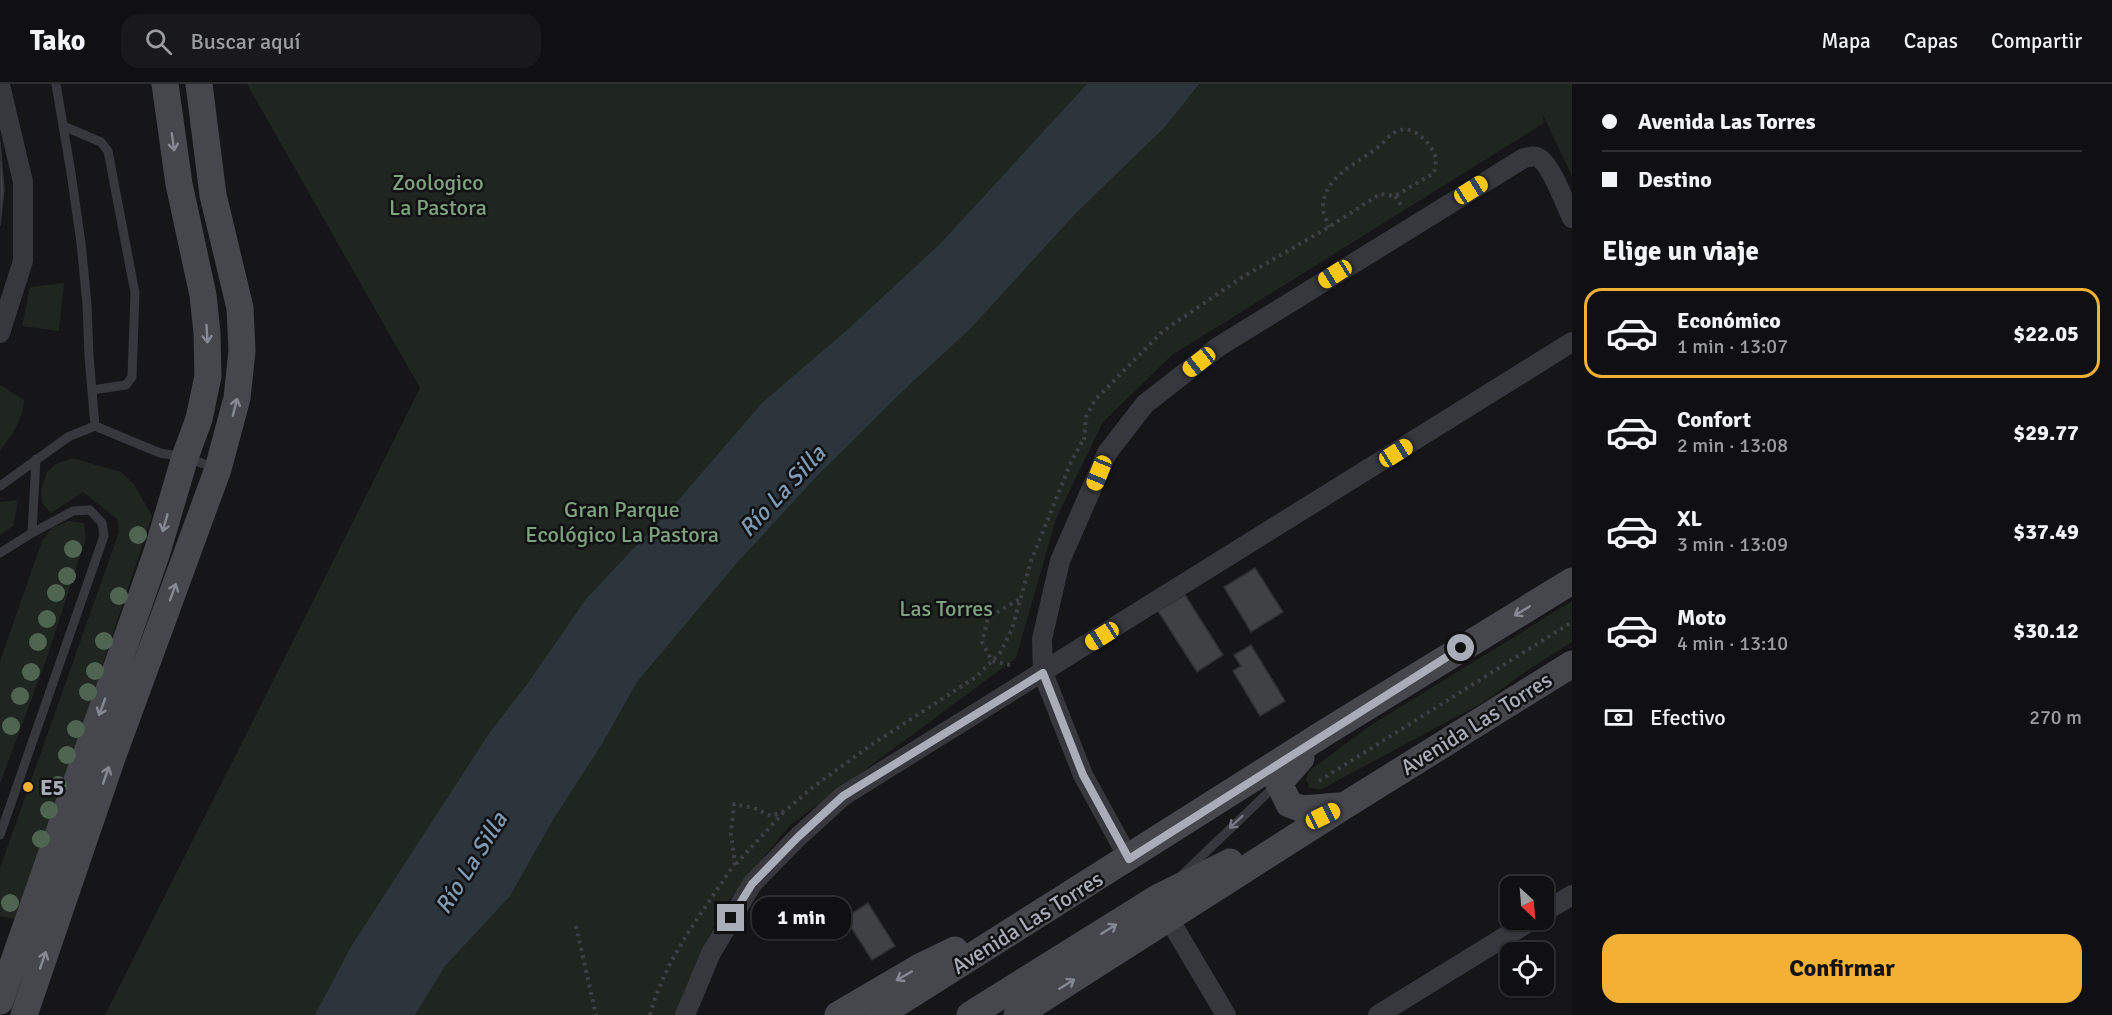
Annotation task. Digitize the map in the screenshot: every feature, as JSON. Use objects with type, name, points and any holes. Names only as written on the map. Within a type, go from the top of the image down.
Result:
[{"type":"main road","points":[[1,995],[157,552],[199,418],[207,376],[207,333],[203,295],[179,184],[165,84]]},
{"type":"main road","points":[[24,1015],[112,758],[218,470],[237,398],[242,351],[240,308],[213,195],[199,84]]},
{"type":"main road","name":"Avenida Las Torres","points":[[879,1015],[1129,859],[1326,732],[1572,581]]},
{"type":"main road","name":"Avenida Las Torres","points":[[1156,908],[1344,806],[1572,664]]},
{"type":"main road","points":[[1326,732],[1279,783],[1289,804],[1294,807],[1302,809],[1344,806]]},
{"type":"main road","points":[[970,1015],[1156,908]]},
{"type":"main road","points":[[1017,1015],[1156,908]]},
{"type":"main road","points":[[838,1015],[920,967],[965,945],[1016,929]]},
{"type":"street","points":[[0,85],[23,182],[23,261],[0,333]]},
{"type":"street","points":[[1129,859],[1083,775],[1043,673],[1042,639],[1060,561],[1107,453],[1145,404],[1218,348],[1524,158],[1534,156],[1541,159],[1548,168],[1572,218]]},
{"type":"street","points":[[685,1015],[711,953],[752,884],[798,837],[843,796],[1572,342]]},
{"type":"street","points":[[1554,906],[1572,895]]},
{"type":"street","points":[[1156,908],[1226,1015]]},
{"type":"street","points":[[1378,1015],[1516,930]]},
{"type":"lane","points":[[56,84],[82,253],[95,426]]},
{"type":"lane","points":[[63,126],[101,142],[108,151],[135,293],[132,377],[126,385],[92,390]]},
{"type":"lane","points":[[0,486],[68,437],[95,426],[160,453],[185,458],[218,470]]},
{"type":"lane","points":[[32,533],[36,459]]},
{"type":"lane","points":[[0,553],[73,511],[90,510],[102,523],[104,536],[0,835]]},
{"type":"lane","points":[[1156,908],[1279,783]]},
{"type":"path","points":[[650,1015],[655,996],[671,961],[735,863],[731,834],[734,804],[754,808],[771,816],[785,811],[813,787],[874,743],[976,677],[1000,653],[1012,629],[1036,550],[1071,462],[1083,440],[1086,417],[1095,400],[1163,331],[1241,278],[1329,227],[1380,194],[1395,196],[1434,173],[1436,159],[1430,146],[1416,132],[1402,129],[1390,135],[1377,148],[1334,179],[1327,189],[1323,207],[1329,227]]},
{"type":"path","points":[[1083,440],[1107,453]]},
{"type":"path","points":[[1021,597],[988,618],[982,642],[992,661],[1043,673]]},
{"type":"path","points":[[1313,784],[1572,622]]},
{"type":"path","points":[[576,926],[596,1015]]},
{"type":"green space","name":"Gran Parque Ecológico La Pastora","points":[[247,84],[1572,84],[1572,176],[1542,113],[1544,123],[1172,355],[1103,422],[1056,519],[1016,658],[789,826],[721,910],[682,996],[677,1015],[105,1015],[420,388]]},
{"type":"green space","points":[[64,283],[59,331],[22,326],[30,287]]},
{"type":"green space","points":[[0,385],[24,400],[19,421],[0,451]]},
{"type":"green space","points":[[72,458],[121,472],[134,484],[152,516],[18,920],[0,916],[0,868],[119,532],[117,519],[83,492],[51,513],[42,503],[41,489],[47,472],[56,464]]},
{"type":"green space","points":[[18,500],[13,526],[0,535],[0,502]]},
{"type":"green space","points":[[68,521],[84,523],[86,538],[46,660],[0,784],[0,661],[42,541],[52,528]]},
{"type":"green space","points":[[1572,601],[1572,642],[1482,703],[1320,790],[1309,787],[1306,779],[1309,771],[1371,725]]},
{"type":"water","name":"Río La Silla","points":[[1087,84],[1199,84],[1164,128],[1076,213],[970,329],[908,386],[818,475],[735,565],[637,682],[602,744],[554,818],[510,896],[445,966],[415,1015],[315,1015],[352,945],[490,732],[528,683],[586,599],[669,511],[762,403],[846,331],[941,243]]},
{"type":"building","points":[[0,142],[4,190],[0,226]]},
{"type":"building","points":[[1255,568],[1283,612],[1251,632],[1224,587]]},
{"type":"building","points":[[1185,595],[1223,655],[1197,672],[1158,611]]},
{"type":"building","points":[[1251,645],[1285,701],[1260,716],[1233,671],[1241,666],[1234,655]]},
{"type":"building","points":[[868,903],[895,946],[872,960],[845,918]]},
{"type":"place","name":"E5","points":[[28,787]]},
{"type":"route","points":[[731,918],[752,884],[798,837],[843,796],[1043,673],[1083,775],[1129,859],[1461,648]]},
{"type":"park label","name":"Zoologico La Pastora","points":[[438,194]]},
{"type":"park label","name":"Las Torres","points":[[946,608]]}]
